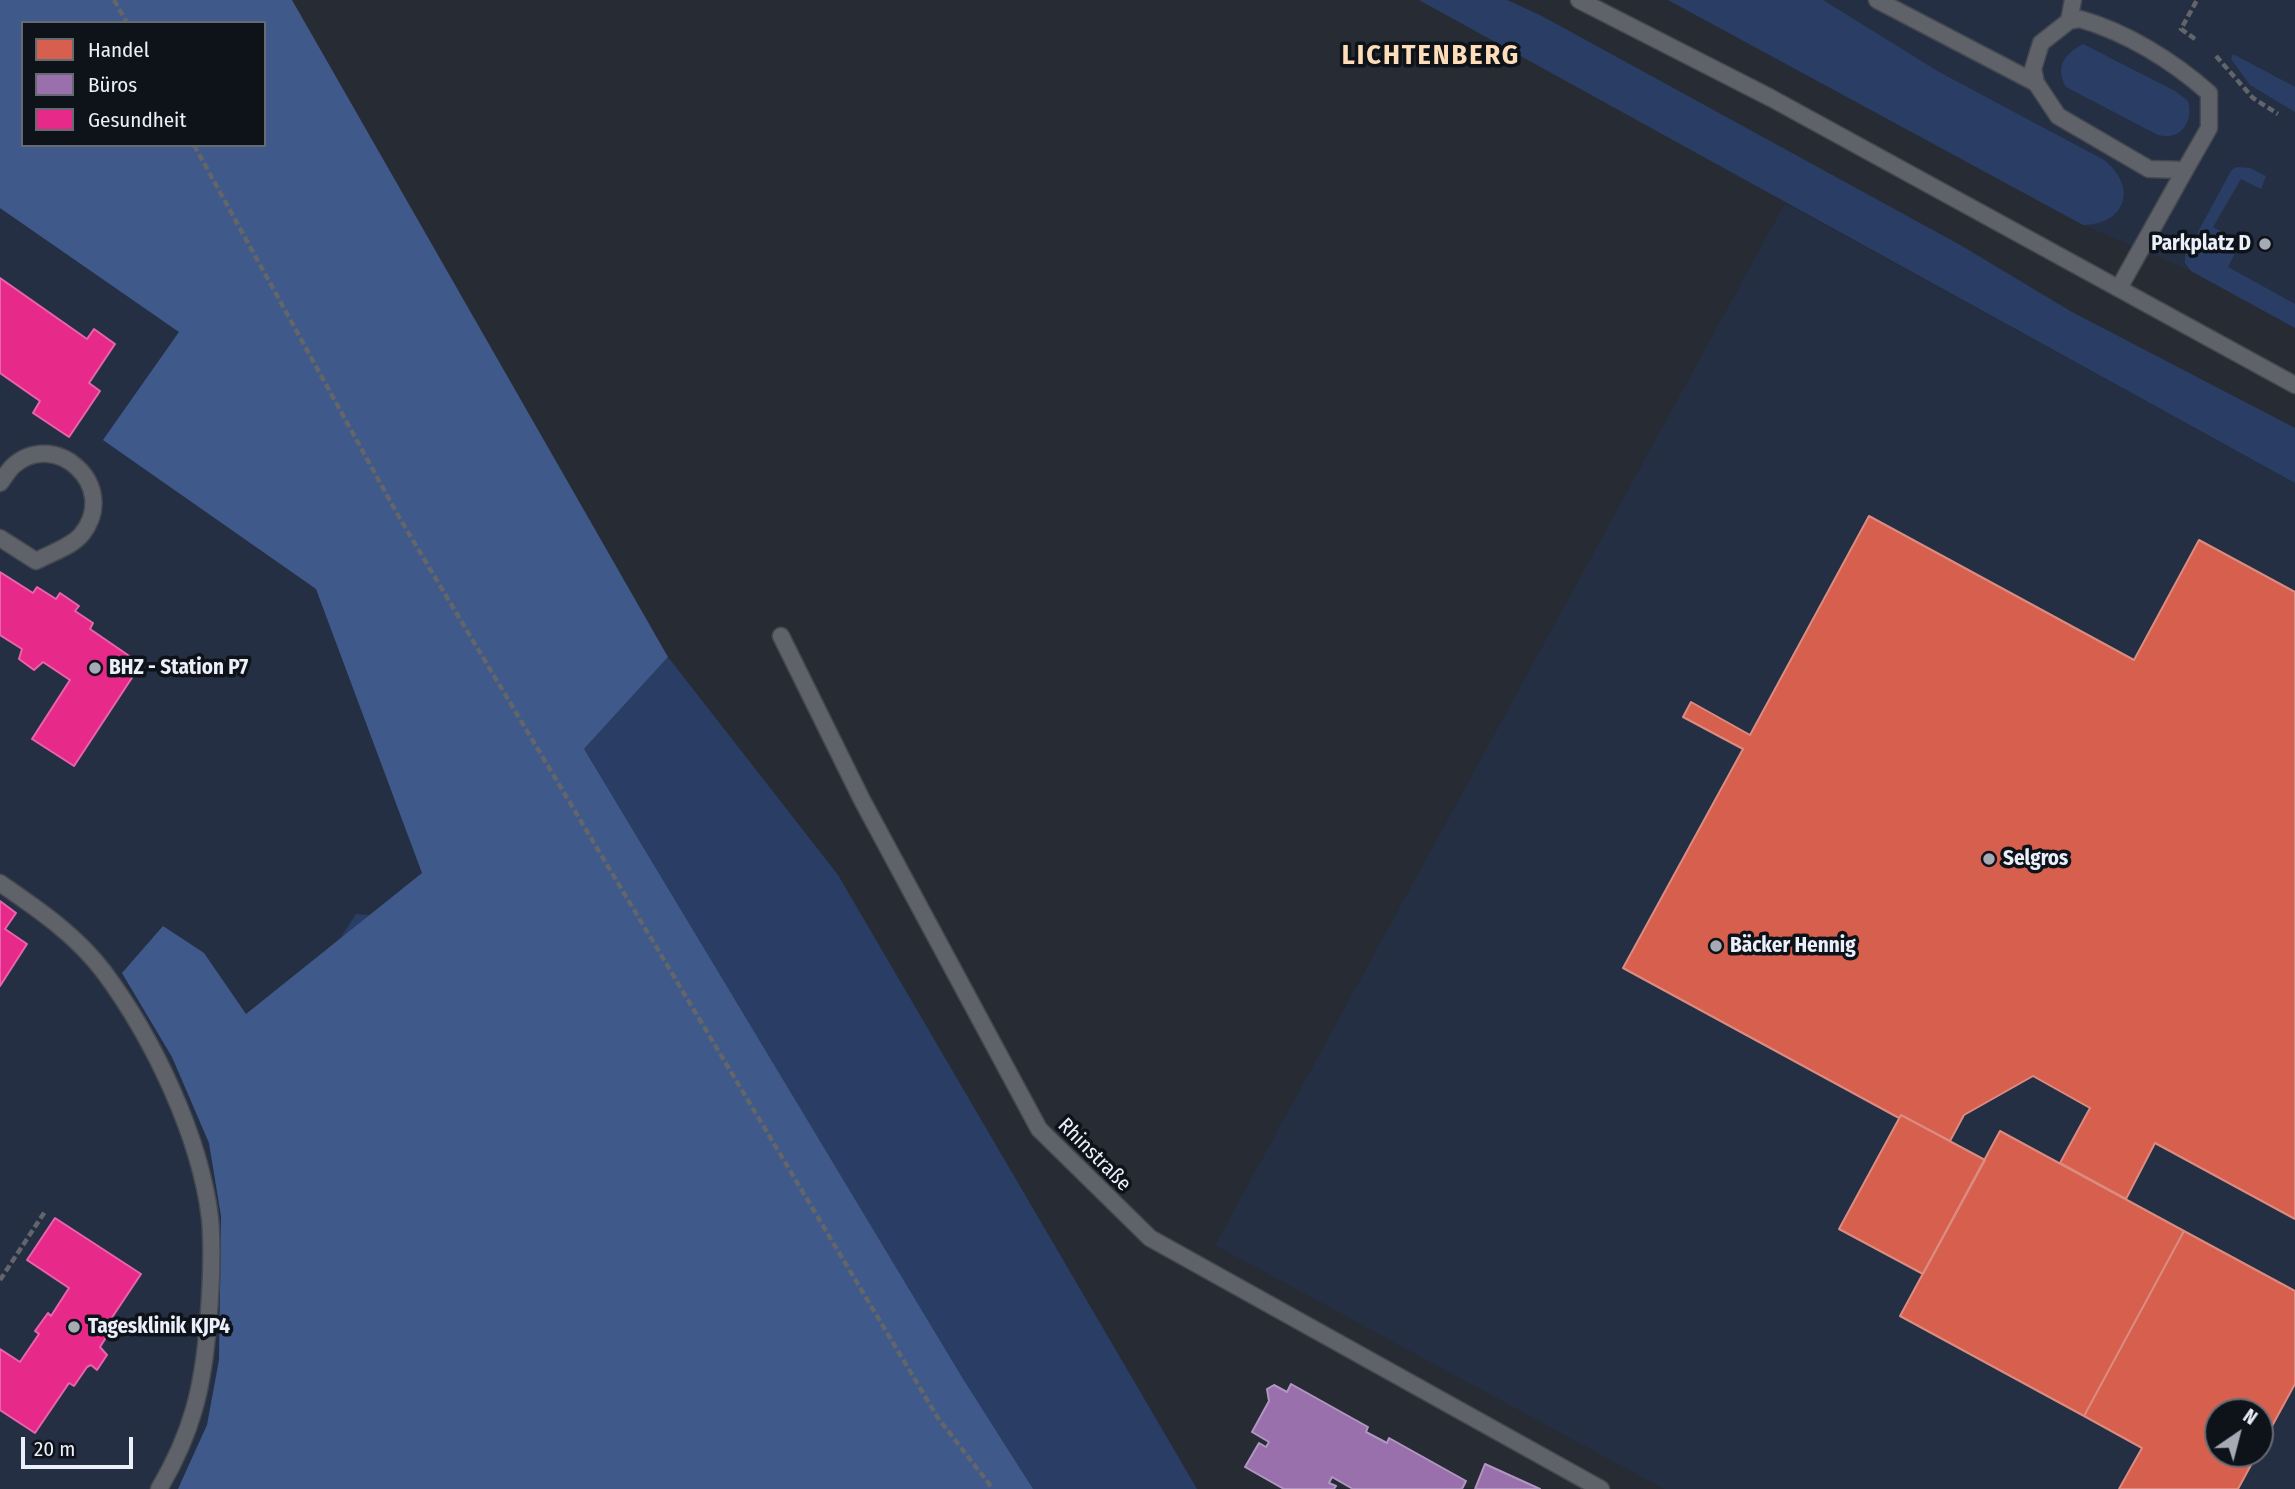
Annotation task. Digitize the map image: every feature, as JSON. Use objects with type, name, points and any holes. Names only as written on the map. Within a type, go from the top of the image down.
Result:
[{"type":"lane","points":[[1579,0],[1771,98],[2295,385]]},
{"type":"lane","points":[[1593,0],[1612,17]]},
{"type":"lane","points":[[1877,0],[2036,83]]},
{"type":"lane","points":[[2068,21],[2073,0]]},
{"type":"lane","points":[[2119,288],[2209,128],[2209,93],[2182,69],[2099,24],[2080,19],[2068,21],[2041,43],[2034,68],[2036,83],[2058,116],[2149,169],[2185,170]]},
{"type":"lane","points":[[0,483],[15,465],[42,454],[73,461],[96,498],[91,519],[81,537],[36,561],[0,538]]},
{"type":"lane","name":"Rhinstraße","points":[[781,636],[862,800],[1039,1129],[1150,1238],[1601,1489]]},
{"type":"lane","points":[[0,883],[55,921],[103,971],[150,1046],[196,1153],[209,1217],[212,1276],[204,1368],[194,1418],[179,1455],[159,1489]]},
{"type":"path","points":[[114,0],[126,21]]},
{"type":"path","points":[[2195,39],[2181,29],[2197,0]]},
{"type":"path","points":[[2216,56],[2253,98],[2278,114]]},
{"type":"path","points":[[195,147],[406,529],[931,1406],[993,1489]]},
{"type":"path","points":[[0,1280],[46,1210]]},
{"type":"shaded area","points":[[0,0],[21,21],[21,147],[25,147],[585,748],[668,657],[838,875],[1197,1489],[178,1489],[207,1425],[219,1360],[221,1216],[209,1143],[356,914],[579,934],[431,668],[103,440],[179,332],[0,208]]},
{"type":"shaded area","points":[[0,0],[292,0],[668,657],[584,749],[963,1379],[1033,1489],[178,1489],[207,1425],[219,1360],[221,1216],[209,1143],[172,1057],[122,973],[163,926],[204,953],[246,1014],[422,873],[316,589],[103,440],[179,332],[0,208]]},
{"type":"shaded area","points":[[1419,0],[1507,0],[1540,15],[1962,246],[2072,312],[2295,428],[2295,483]]},
{"type":"shaded area","points":[[1668,0],[2295,0],[2295,328],[2191,271],[2083,225]]},
{"type":"shaded area","points":[[1668,0],[1823,0],[1939,72],[2104,160],[2121,181],[2124,192],[2118,211],[2098,223],[2083,225]]},
{"type":"shaded area","points":[[2083,44],[2175,91],[2188,101],[2189,116],[2184,128],[2173,135],[2158,135],[2066,87],[2061,73],[2063,62]]},
{"type":"shaded area","points":[[2233,54],[2295,87],[2295,112],[2250,85],[2231,59]]},
{"type":"shaded area","points":[[2236,167],[2250,168],[2266,176],[2261,189],[2241,179],[2213,227],[2234,239],[2237,249],[2228,267],[2295,304],[2295,328],[2191,271],[2185,263],[2185,256],[2231,171]]},
{"type":"shaded area","points":[[1785,203],[2295,483],[2295,1489],[1664,1489],[1215,1245]]},
{"type":"shaded area","points":[[0,208],[180,332],[104,440],[316,589],[580,934],[209,1143],[221,1216],[219,1360],[207,1425],[178,1489],[0,1489]]},
{"type":"building: Handel","name":"Selgros","points":[[1869,516],[2134,660],[2199,540],[2295,592],[2295,1219],[2155,1143],[2126,1199],[2060,1163],[2090,1108],[2033,1076],[1964,1115],[1950,1141],[1901,1115],[1899,1118],[1623,968],[1743,749],[1683,717],[1691,702],[1750,735]]},
{"type":"building: Handel","points":[[1901,1115],[1985,1160],[1923,1274],[1839,1229]]},
{"type":"building: Handel","points":[[2000,1131],[2184,1231],[2084,1416],[1900,1316]]},
{"type":"building: Handel","points":[[2184,1231],[2295,1291],[2295,1384],[2274,1422],[2274,1398],[2204,1398],[2204,1468],[2249,1468],[2238,1489],[2119,1489],[2142,1448],[2084,1416]]},
{"type":"building: Büros","points":[[1291,1384],[1368,1427],[1366,1432],[1387,1443],[1389,1438],[1466,1481],[1462,1489],[1353,1489],[1332,1477],[1329,1483],[1336,1486],[1334,1489],[1284,1489],[1245,1467],[1259,1443],[1266,1447],[1269,1442],[1252,1432],[1269,1401],[1267,1389],[1274,1385],[1287,1392]]},
{"type":"building: Büros","points":[[1485,1464],[1540,1489],[1475,1489]]},
{"type":"building: Gesundheit","points":[[0,278],[87,339],[94,329],[115,344],[89,383],[100,391],[69,437],[33,413],[40,401],[0,373]]},
{"type":"building: Gesundheit","name":"BHZ - Station P7","points":[[0,572],[33,593],[37,587],[56,599],[60,593],[79,606],[75,611],[93,623],[90,629],[141,664],[74,766],[32,739],[70,680],[43,662],[34,670],[19,659],[22,649],[0,635]]},
{"type":"building: Gesundheit","points":[[0,901],[16,913],[5,929],[27,944],[0,986]]},
{"type":"building: Gesundheit","name":"Tagesklinik KJP4","points":[[55,1218],[141,1274],[107,1325],[112,1328],[100,1347],[107,1355],[97,1370],[91,1365],[74,1386],[69,1383],[35,1433],[0,1410],[0,1349],[20,1362],[39,1334],[35,1331],[48,1313],[51,1316],[69,1288],[27,1260]]},
{"type":"place","name":"Parkplatz D","points":[[2265,244]]},
{"type":"place","name":"BHZ - Station P7","points":[[95,668]]},
{"type":"place","name":"Selgros","points":[[1989,859]]},
{"type":"place","name":"Bäcker Hennig","points":[[1716,946]]},
{"type":"place","name":"Tagesklinik KJP4","points":[[74,1327]]},
{"type":"district","name":"LICHTENBERG","points":[[1431,56]]}]
